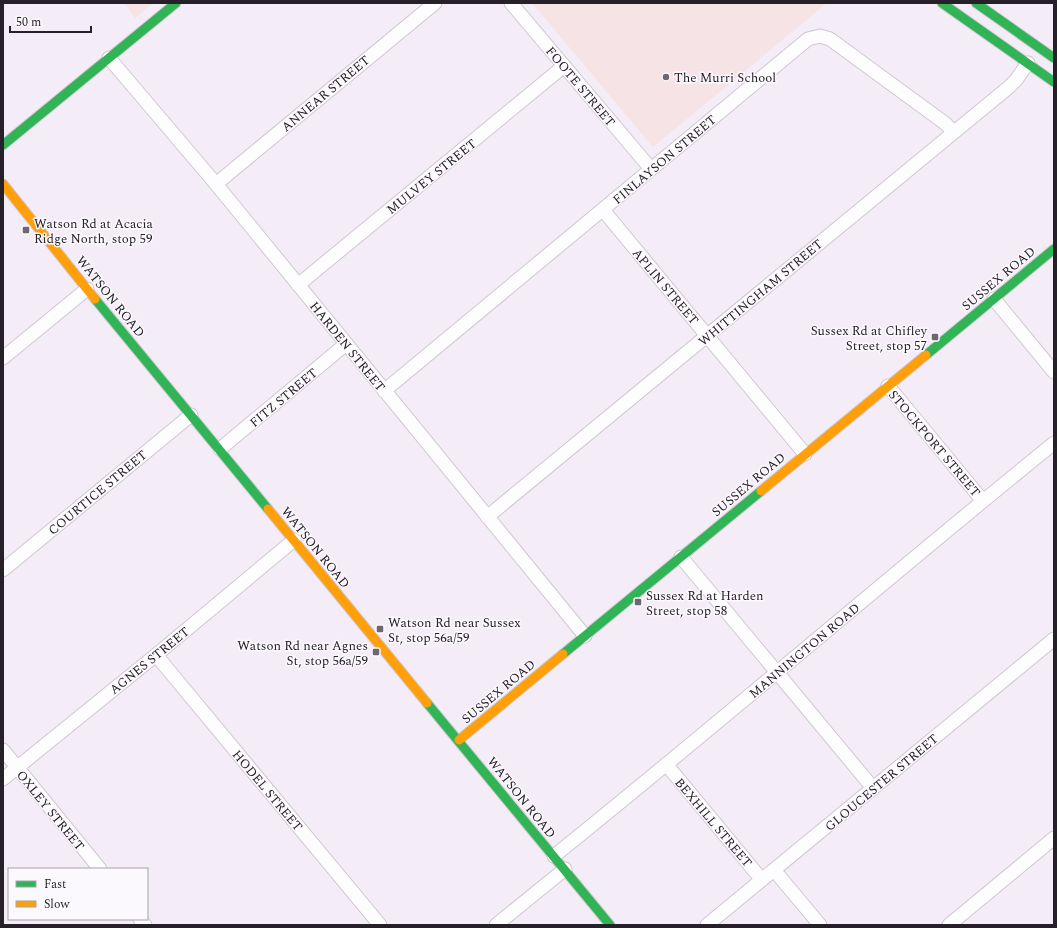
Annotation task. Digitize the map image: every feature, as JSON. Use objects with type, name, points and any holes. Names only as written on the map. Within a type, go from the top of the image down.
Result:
[{"type":"main road","points":[[3,145],[176,3]]},
{"type":"main road","points":[[942,3],[1054,82]]},
{"type":"main road","points":[[976,3],[1054,58]]},
{"type":"main road","name":"WATSON ROAD","points":[[3,184],[87,289],[610,925]]},
{"type":"main road","name":"SUSSEX ROAD","points":[[459,740],[1054,249]]},
{"type":"street","name":"ANNEAR STREET","points":[[216,184],[435,3]]},
{"type":"street","name":"FOOTE STREET","points":[[511,3],[651,169]]},
{"type":"street","name":"FINLAYSON STREET","points":[[384,391],[808,39],[820,36],[830,39],[946,124],[953,132]]},
{"type":"street","name":"HARDEN STREET","points":[[109,58],[216,184],[585,636]]},
{"type":"street","name":"WHITTINGHAM STREET","points":[[487,517],[1009,87],[1028,63]]},
{"type":"street","name":"MULVEY STREET","points":[[298,285],[564,66]]},
{"type":"street","name":"APLIN STREET","points":[[603,210],[805,454]]},
{"type":"street","points":[[3,358],[87,289]]},
{"type":"street","points":[[994,299],[1054,372]]},
{"type":"street","name":"FITZ STREET","points":[[220,449],[346,344]]},
{"type":"street","name":"STOCKPORT STREET","points":[[888,386],[983,501]]},
{"type":"street","name":"COURTICE STREET","points":[[3,570],[191,415]]},
{"type":"street","name":"MANNINGTON ROAD","points":[[554,856],[1054,444]]},
{"type":"street","name":"AGNES STREET","points":[[3,779],[156,655],[294,540]]},
{"type":"street","points":[[681,557],[873,788]]},
{"type":"street","name":"GLOUCESTER STREET","points":[[707,925],[1054,638]]},
{"type":"street","name":"HODEL STREET","points":[[156,655],[380,925]]},
{"type":"street","name":"OXLEY STREET","points":[[3,750],[99,868]]},
{"type":"street","name":"BEXHILL STREET","points":[[666,764],[762,880]]},
{"type":"street","points":[[949,925],[1054,838]]},
{"type":"street","points":[[496,925],[564,869]]},
{"type":"street","points":[[774,870],[820,925]]},
{"type":"shaded area","points":[[124,3],[153,3],[135,18]]},
{"type":"shaded area","name":"The Murri School","points":[[532,3],[827,3],[653,147]]},
{"type":"traffic: fast","points":[[3,145],[176,3]]},
{"type":"traffic: fast","points":[[942,3],[1054,82]]},
{"type":"traffic: fast","points":[[976,3],[1054,58]]},
{"type":"traffic: fast","points":[[926,355],[1054,249]]},
{"type":"traffic: fast","points":[[95,299],[268,509]]},
{"type":"traffic: fast","points":[[563,654],[761,491]]},
{"type":"traffic: fast","points":[[427,703],[610,925]]},
{"type":"traffic: slow","points":[[3,184],[95,299]]},
{"type":"traffic: slow","points":[[761,491],[926,355]]},
{"type":"traffic: slow","points":[[268,509],[427,703]]},
{"type":"traffic: slow","points":[[459,740],[563,654]]},
{"type":"place","name":"The Murri School","points":[[666,77]]},
{"type":"place","name":"Watson Rd at Acacia Ridge North, stop 59","points":[[26,230]]},
{"type":"place","name":"Sussex Rd at Chifley Street, stop 57","points":[[935,337]]},
{"type":"place","name":"Sussex Rd at Harden Street, stop 58","points":[[638,602]]},
{"type":"place","name":"Watson Rd near Sussex St, stop 56a/59","points":[[380,629]]},
{"type":"place","name":"Watson Rd near Agnes St, stop 56a/59","points":[[376,652]]}]
